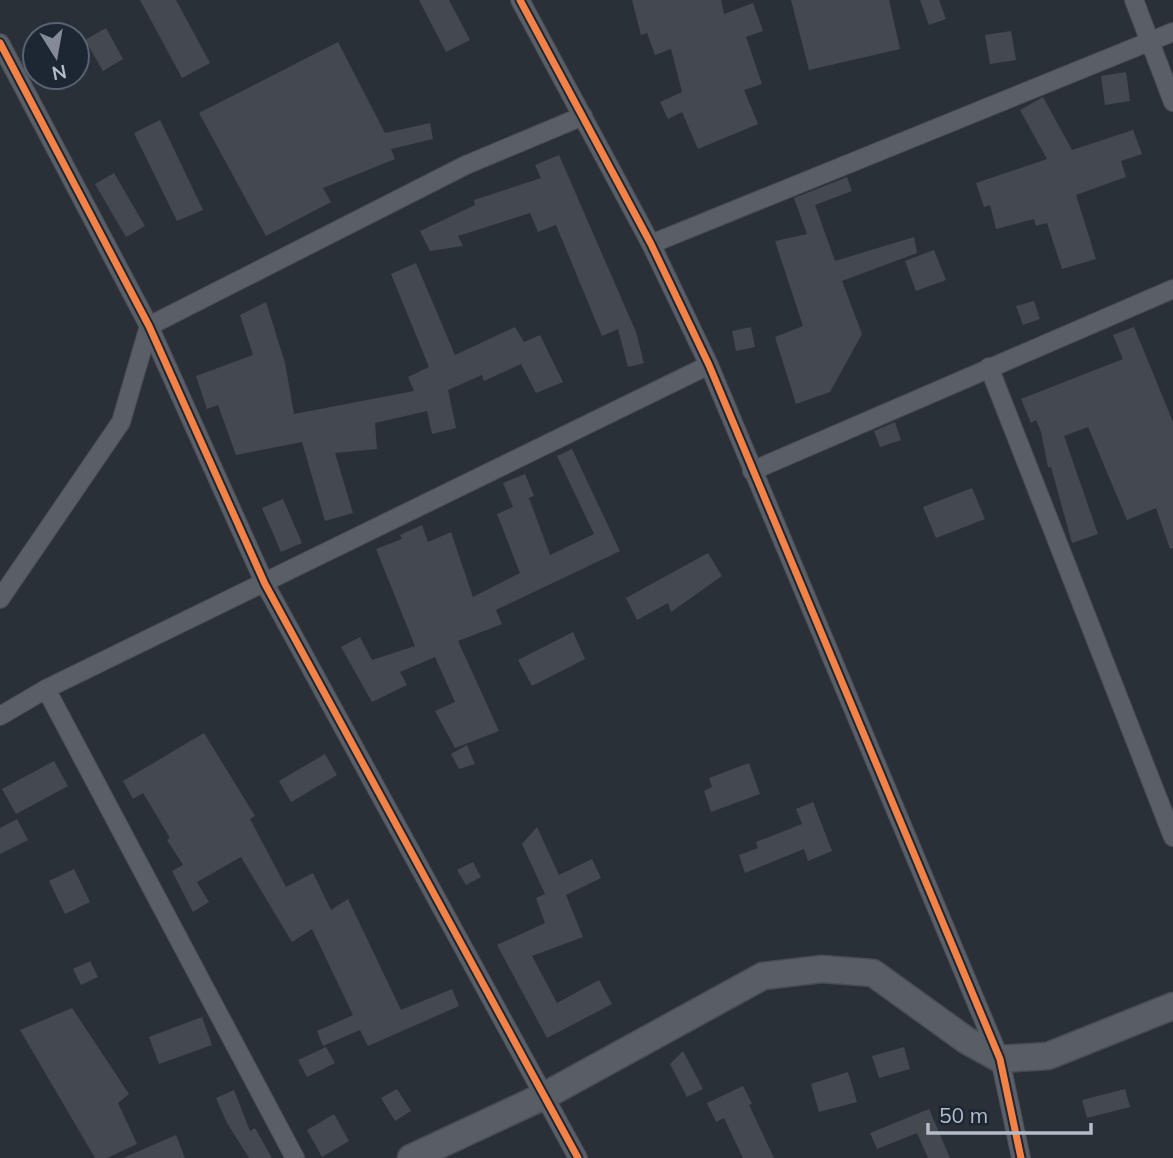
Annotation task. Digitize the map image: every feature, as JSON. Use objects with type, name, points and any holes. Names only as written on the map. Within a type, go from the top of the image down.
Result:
[{"type":"street","points":[[520,0],[651,244],[709,365],[1000,1059],[1021,1158]]},
{"type":"street","points":[[1134,0],[1173,102]]},
{"type":"street","points":[[651,244],[1173,32]]},
{"type":"street","points":[[0,43],[149,326],[265,584],[578,1158]]},
{"type":"street","points":[[0,599],[121,422],[149,326],[466,165],[583,116]]},
{"type":"street","points":[[752,471],[1173,289]]},
{"type":"street","points":[[0,716],[46,689],[709,365]]},
{"type":"street","points":[[989,367],[1173,837]]},
{"type":"street","points":[[46,689],[295,1158]]},
{"type":"street","points":[[411,1158],[546,1096],[763,976],[822,969],[873,973],[966,1040],[1000,1059],[1048,1056],[1173,1006]]},
{"type":"building","points":[[140,0],[176,0],[210,63],[182,78]]},
{"type":"building","points":[[419,0],[449,0],[470,40],[446,52]]},
{"type":"building","points":[[632,0],[721,0],[724,14],[753,3],[763,31],[746,37],[762,84],[744,90],[758,124],[698,149],[682,112],[668,119],[660,102],[682,92],[671,49],[655,55],[647,33],[641,35]]},
{"type":"building","points":[[791,0],[889,0],[900,49],[809,70]]},
{"type":"building","points":[[920,0],[939,0],[946,19],[929,25]]},
{"type":"building","points":[[106,28],[123,59],[103,71],[91,50],[91,37]]},
{"type":"building","points":[[1011,31],[1016,60],[990,64],[985,35]]},
{"type":"building","points":[[338,42],[385,133],[430,123],[433,139],[391,149],[395,159],[323,188],[331,202],[266,236],[199,113]]},
{"type":"building","points":[[1126,72],[1130,101],[1105,105],[1101,76]]},
{"type":"building","points":[[1043,97],[1072,150],[1133,130],[1142,154],[1121,161],[1126,177],[1076,195],[1096,259],[1062,269],[1047,223],[1036,226],[1034,219],[996,229],[990,205],[984,207],[976,183],[1047,159],[1020,110]]},
{"type":"building","points":[[160,120],[203,210],[177,221],[134,133]]},
{"type":"building","points":[[559,155],[636,332],[644,363],[628,367],[618,329],[602,336],[556,225],[538,232],[530,213],[458,236],[463,246],[430,251],[420,231],[475,205],[474,200],[541,178],[535,165]]},
{"type":"building","points":[[114,173],[145,226],[126,237],[95,184]]},
{"type":"building","points":[[847,177],[852,191],[815,205],[835,261],[914,237],[917,253],[842,281],[862,334],[830,392],[796,404],[775,337],[803,326],[775,241],[807,234],[794,198]]},
{"type":"building","points":[[934,250],[946,280],[916,291],[905,261]]},
{"type":"building","points":[[416,263],[455,355],[515,327],[524,342],[540,335],[563,382],[536,393],[521,364],[484,381],[482,375],[448,390],[456,428],[432,434],[427,411],[375,423],[377,449],[335,453],[353,513],[325,521],[302,442],[236,455],[218,405],[207,409],[196,376],[253,355],[240,315],[266,302],[285,363],[294,414],[414,391],[408,377],[429,367],[391,274]]},
{"type":"building","points":[[1034,301],[1040,319],[1023,325],[1016,306]]},
{"type":"building","points":[[751,327],[755,347],[736,351],[732,331]]},
{"type":"building","points":[[1134,327],[1173,422],[1173,548],[1170,549],[1156,508],[1127,520],[1088,427],[1064,436],[1098,534],[1072,543],[1051,467],[1048,467],[1041,432],[1036,420],[1031,423],[1021,399],[1123,359],[1113,335]]},
{"type":"building","points":[[895,422],[901,440],[880,447],[874,431]]},
{"type":"building","points":[[572,449],[620,551],[496,610],[502,624],[458,641],[499,731],[455,748],[435,711],[455,702],[435,657],[400,672],[407,685],[372,702],[341,647],[360,637],[372,660],[415,646],[376,549],[402,539],[400,535],[422,525],[428,542],[451,532],[473,597],[520,573],[497,514],[513,507],[503,483],[525,474],[534,496],[529,498],[550,555],[594,534],[557,456]]},
{"type":"building","points":[[972,488],[985,519],[936,538],[923,507]]},
{"type":"building","points":[[283,499],[302,543],[281,552],[262,508]]},
{"type":"building","points":[[708,553],[722,576],[671,612],[668,603],[637,620],[626,598]]},
{"type":"building","points":[[573,632],[585,659],[532,686],[518,660]]},
{"type":"building","points":[[204,733],[255,816],[250,819],[286,887],[313,873],[331,910],[348,899],[401,1010],[452,989],[459,1006],[368,1046],[360,1030],[323,1046],[317,1031],[353,1015],[312,929],[292,942],[241,857],[197,882],[209,902],[193,912],[172,871],[183,865],[167,840],[170,838],[143,793],[133,799],[123,781]]},
{"type":"building","points":[[467,745],[475,764],[459,769],[451,754]]},
{"type":"building","points":[[325,754],[337,775],[291,802],[279,781]]},
{"type":"building","points":[[54,761],[68,786],[16,814],[2,789]]},
{"type":"building","points":[[749,763],[760,794],[711,812],[704,791],[712,787],[709,778]]},
{"type":"building","points":[[813,802],[832,851],[808,861],[804,849],[745,873],[739,855],[758,848],[756,842],[802,824],[796,809]]},
{"type":"building","points":[[17,819],[28,840],[0,854],[0,828]]},
{"type":"building","points":[[537,827],[559,875],[592,859],[601,878],[566,895],[583,937],[532,956],[557,1003],[599,980],[612,1004],[547,1038],[497,945],[545,923],[536,898],[545,894],[522,844]]},
{"type":"building","points":[[473,862],[481,877],[466,885],[457,870]]},
{"type":"building","points":[[74,869],[90,902],[65,914],[49,881]]},
{"type":"building","points":[[90,961],[98,977],[81,985],[73,969]]},
{"type":"building","points":[[72,1008],[129,1094],[118,1103],[137,1144],[107,1158],[95,1158],[20,1030]]},
{"type":"building","points":[[202,1017],[212,1045],[159,1064],[149,1037]]},
{"type":"building","points":[[326,1047],[335,1063],[307,1077],[298,1060]]},
{"type":"building","points":[[904,1047],[910,1069],[879,1078],[872,1056]]},
{"type":"building","points":[[683,1051],[703,1089],[687,1097],[670,1064]]},
{"type":"building","points":[[848,1072],[857,1102],[819,1112],[811,1084]]},
{"type":"building","points":[[743,1086],[774,1158],[743,1158],[724,1118],[716,1122],[707,1103]]},
{"type":"building","points":[[397,1089],[411,1111],[395,1121],[381,1098]]},
{"type":"building","points":[[1125,1089],[1130,1107],[1087,1118],[1082,1100]]},
{"type":"building","points":[[234,1090],[250,1131],[255,1128],[272,1158],[249,1158],[227,1123],[216,1098]]},
{"type":"building","points":[[929,1109],[950,1158],[928,1158],[917,1133],[877,1149],[870,1133]]},
{"type":"building","points":[[334,1114],[349,1141],[322,1157],[307,1130]]},
{"type":"building","points":[[176,1135],[185,1158],[123,1158]]},
{"type":"cycle path","points":[[520,0],[651,244],[709,365],[1000,1059],[1021,1158]]},
{"type":"cycle path","points":[[0,43],[149,326],[265,584],[578,1158]]}]
